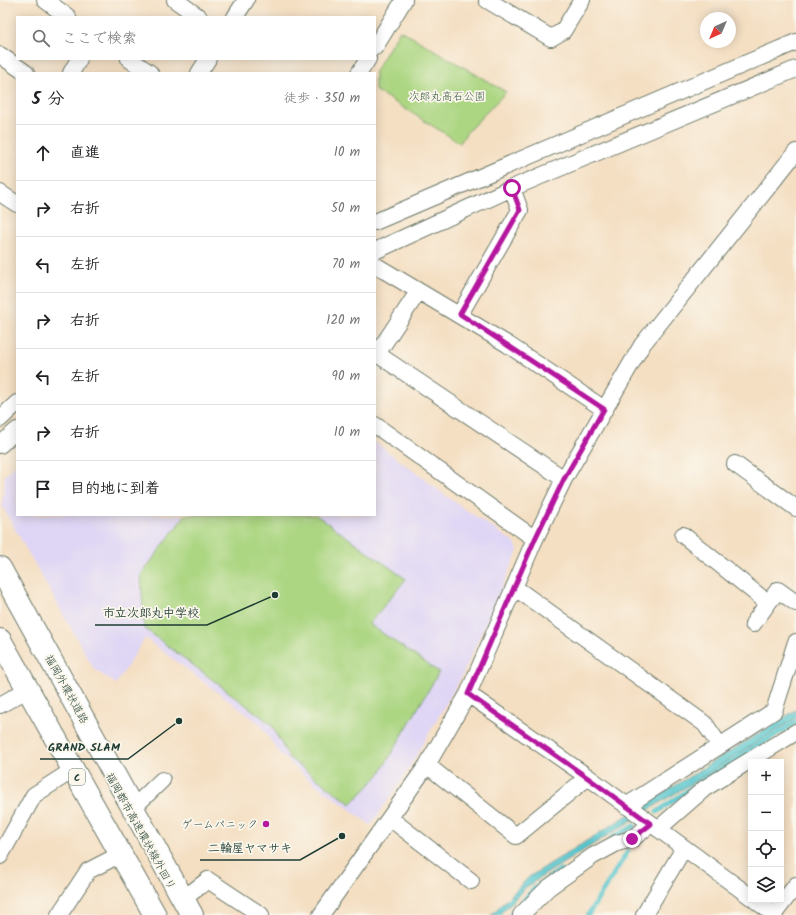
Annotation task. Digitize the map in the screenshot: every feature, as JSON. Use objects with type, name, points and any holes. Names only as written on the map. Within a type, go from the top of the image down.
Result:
[{"type":"highway","name":"福岡外環状道路","points":[[0,568],[188,910]]},
{"type":"highway","name":"福岡都市高速環状線外回り","points":[[0,580],[188,910]]},
{"type":"highway","name":"C","points":[[0,640],[155,915]]},
{"type":"highway","points":[[0,647],[151,915]]},
{"type":"street","points":[[45,0],[67,16]]},
{"type":"street","points":[[176,0],[198,16]]},
{"type":"street","points":[[236,16],[246,0]]},
{"type":"street","points":[[376,45],[404,0]]},
{"type":"street","points":[[487,0],[550,38],[563,31],[582,0]]},
{"type":"street","points":[[376,222],[796,42]]},
{"type":"street","points":[[0,55],[25,72]]},
{"type":"street","points":[[71,72],[78,60]]},
{"type":"street","points":[[130,60],[148,72]]},
{"type":"street","points":[[200,72],[207,60]]},
{"type":"street","points":[[360,72],[367,60]]},
{"type":"street","points":[[376,251],[512,188],[796,69]]},
{"type":"street","points":[[321,915],[391,819],[427,765],[468,694],[535,539],[564,479],[642,345],[796,152]]},
{"type":"street","points":[[460,314],[520,210],[512,188]]},
{"type":"street","points":[[0,193],[16,203]]},
{"type":"street","points":[[376,266],[418,292],[460,314],[604,409]]},
{"type":"street","points":[[418,292],[377,354],[564,479]]},
{"type":"street","points":[[0,419],[16,404]]},
{"type":"street","points":[[376,426],[535,539]]},
{"type":"street","points":[[0,446],[16,431]]},
{"type":"street","points":[[735,464],[796,508]]},
{"type":"street","points":[[683,535],[768,603]]},
{"type":"street","points":[[514,587],[705,724],[720,746]]},
{"type":"street","points":[[752,624],[778,590],[796,603]]},
{"type":"street","points":[[626,806],[774,711],[796,642]]},
{"type":"street","points":[[0,705],[24,691]]},
{"type":"street","points":[[468,694],[588,778],[748,895]]},
{"type":"street","points":[[521,915],[548,888],[593,856],[617,843],[632,839],[654,827],[705,788],[796,732]]},
{"type":"street","points":[[427,765],[516,836],[588,778]]},
{"type":"street","points":[[0,856],[34,795],[70,772]]},
{"type":"street","points":[[133,808],[162,780]]},
{"type":"street","points":[[391,819],[471,880]]},
{"type":"street","points":[[644,915],[684,848]]},
{"type":"street","points":[[59,915],[88,871],[117,856]]},
{"type":"street","points":[[188,910],[208,880],[261,915]]},
{"type":"street","points":[[759,903],[774,915],[796,885]]},
{"type":"shaded area","points":[[376,443],[453,501],[515,543],[518,551],[462,676],[404,777],[371,825],[307,778],[280,754],[260,724],[145,638],[116,684],[94,669],[2,506],[5,475],[16,464],[16,516],[376,516]]},
{"type":"green space","name":"次郎丸高石公園","points":[[400,30],[506,92],[467,132],[460,143],[376,91],[376,72],[375,72]]},
{"type":"green space","points":[[184,516],[317,516],[406,579],[369,624],[439,672],[379,775],[351,804],[289,758],[271,724],[144,628],[141,575]]},
{"type":"water","points":[[796,710],[796,718],[552,870],[526,887],[499,915],[491,915],[529,877]]},
{"type":"waterway","points":[[657,812],[704,779],[796,722]]},
{"type":"waterway","points":[[612,838],[634,826]]},
{"type":"waterway","points":[[588,915],[628,851]]},
{"type":"waterway","points":[[511,915],[534,889],[560,870]]},
{"type":"place","name":"市立次郎丸中学校","points":[[275,595]]},
{"type":"place","name":"GRAND SLAM","points":[[179,721]]},
{"type":"place","name":"ゲームパニック","points":[[266,824]]},
{"type":"place","name":"二輪屋ヤマサキ","points":[[342,836]]},
{"type":"route","points":[[512,188],[520,210],[460,314],[604,409],[564,479],[535,539],[468,694],[651,824],[632,839]]}]
